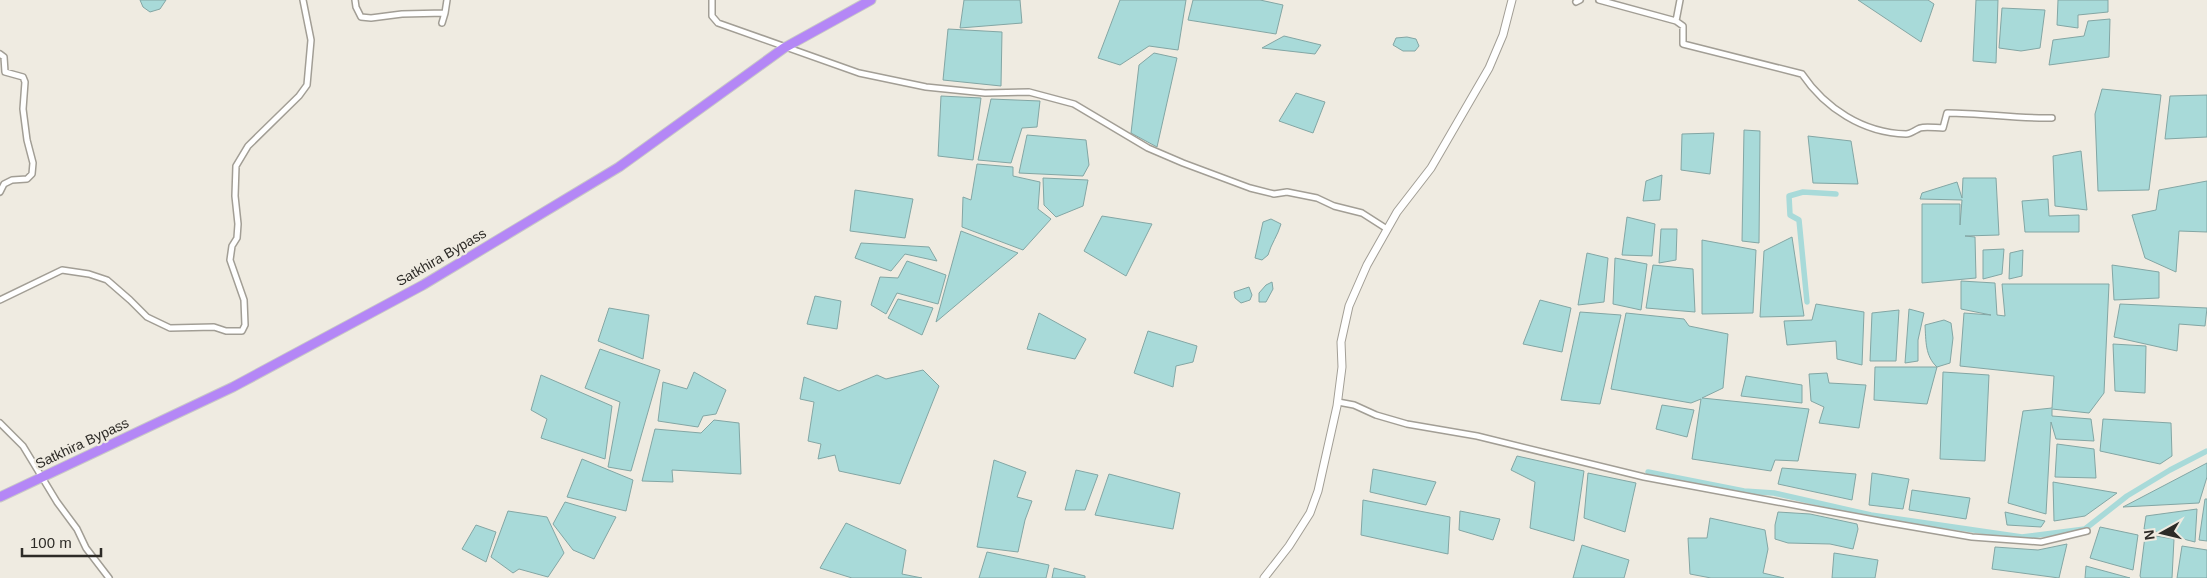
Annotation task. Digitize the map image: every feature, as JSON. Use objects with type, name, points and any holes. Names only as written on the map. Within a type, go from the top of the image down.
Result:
[{"type":"highway","name":"Satkhira Bypass","points":[[0,497],[233,387],[422,284],[619,167],[784,48],[871,0]]},
{"type":"street","points":[[0,300],[62,270],[89,274],[107,280],[147,317],[170,328],[214,328],[226,331],[242,331],[245,325],[244,300],[230,260],[232,246],[237,238],[238,224],[236,166],[248,146],[299,96],[307,85],[311,40],[303,0]]},
{"type":"street","points":[[355,0],[361,17],[446,13]]},
{"type":"street","points":[[442,23],[448,0]]},
{"type":"street","points":[[712,0],[712,20],[784,48],[859,73],[926,88],[984,92],[1029,92],[1067,102],[1104,120],[1148,148],[1183,163],[1250,188],[1274,194],[1287,192],[1317,198],[1334,206],[1362,213],[1387,229]]},
{"type":"street","points":[[1264,578],[1289,546],[1310,513],[1318,491],[1331,442],[1338,402],[1342,367],[1341,342],[1349,306],[1367,265],[1397,212],[1431,168],[1489,68],[1503,35],[1512,0]]},
{"type":"street","points":[[1599,0],[1676,21],[1684,26],[1683,44],[1802,74],[1813,91],[1843,115],[1861,125],[1883,131],[1908,134],[1921,127],[1943,128],[1948,113],[2052,118]]},
{"type":"street","points":[[1676,21],[1680,0]]},
{"type":"street","points":[[0,54],[4,57],[5,72],[23,77],[25,82],[23,109],[27,140],[33,163],[32,174],[27,180],[12,180],[4,184],[0,192]]},
{"type":"street","points":[[1338,402],[1354,405],[1376,415],[1407,424],[1477,436],[1644,477],[1972,537],[2041,542],[2088,531]]},
{"type":"street","points":[[0,423],[23,446],[41,477],[73,523],[86,548],[109,578]]},
{"type":"water","points":[[140,0],[166,0],[160,9],[150,12],[143,7]]},
{"type":"water","points":[[964,0],[1020,0],[1022,23],[960,28]]},
{"type":"water","points":[[1120,0],[1186,0],[1178,50],[1149,46],[1120,65],[1098,58]]},
{"type":"water","points":[[1193,0],[1260,0],[1283,5],[1276,34],[1188,20]]},
{"type":"water","points":[[1858,0],[1928,0],[1934,4],[1921,42]]},
{"type":"water","points":[[1976,0],[1998,0],[1996,63],[1973,61]]},
{"type":"water","points":[[2058,0],[2108,0],[2108,12],[2078,15],[2078,28],[2057,25]]},
{"type":"water","points":[[2002,8],[2045,10],[2040,48],[2021,51],[1999,48]]},
{"type":"water","points":[[2110,19],[2109,57],[2049,65],[2053,40],[2084,36],[2088,21]]},
{"type":"water","points":[[948,29],[1002,32],[1001,86],[943,80]]},
{"type":"water","points":[[1284,36],[1321,45],[1315,54],[1262,48]]},
{"type":"water","points":[[1407,37],[1416,39],[1419,46],[1415,51],[1403,51],[1393,45],[1396,38]]},
{"type":"water","points":[[1154,53],[1177,58],[1157,147],[1131,133],[1139,65]]},
{"type":"water","points":[[2102,89],[2161,95],[2149,190],[2098,191],[2095,114]]},
{"type":"water","points":[[1296,93],[1325,102],[1313,133],[1279,121]]},
{"type":"water","points":[[2207,95],[2207,137],[2165,139],[2170,96]]},
{"type":"water","points":[[941,96],[981,98],[973,160],[938,156]]},
{"type":"water","points":[[991,99],[1040,101],[1037,127],[1022,128],[1011,163],[978,160]]},
{"type":"water","points":[[1744,130],[1760,131],[1759,243],[1742,241]]},
{"type":"water","points":[[1714,133],[1710,174],[1681,170],[1682,134]]},
{"type":"water","points":[[1027,135],[1086,140],[1089,165],[1083,176],[1019,173]]},
{"type":"water","points":[[1808,136],[1851,141],[1858,184],[1813,183]]},
{"type":"water","points":[[2081,151],[2087,210],[2055,206],[2053,156]]},
{"type":"water","points":[[977,164],[1013,167],[1013,176],[1040,182],[1038,209],[1051,219],[1023,250],[962,227],[963,197],[971,200]]},
{"type":"water","points":[[1662,175],[1660,200],[1643,201],[1646,181]]},
{"type":"water","points":[[1043,178],[1088,180],[1083,206],[1056,217],[1044,205]]},
{"type":"water","points":[[1963,178],[1996,178],[1999,235],[1965,236],[1975,237],[1976,278],[1922,283],[1922,204],[1960,204],[1960,225],[1962,200],[1920,199],[1922,193],[1957,182],[1962,198]]},
{"type":"water","points":[[2207,181],[2207,232],[2179,231],[2176,272],[2145,258],[2132,215],[2156,210],[2159,190]]},
{"type":"water","points":[[855,190],[913,199],[905,238],[850,231]]},
{"type":"water","points":[[2048,199],[2049,216],[2079,215],[2079,232],[2025,232],[2022,201]]},
{"type":"water","points":[[1102,216],[1152,224],[1126,276],[1084,251]]},
{"type":"water","points":[[1627,217],[1655,224],[1652,256],[1622,255]]},
{"type":"water","points":[[1271,219],[1281,224],[1278,232],[1268,255],[1262,260],[1255,258],[1263,222]]},
{"type":"water","points":[[1661,229],[1677,229],[1676,260],[1659,263]]},
{"type":"water","points":[[961,231],[1018,253],[936,322]]},
{"type":"water","points":[[1792,237],[1804,316],[1760,317],[1764,251]]},
{"type":"water","points":[[1702,240],[1756,250],[1753,313],[1702,314]]},
{"type":"water","points":[[861,243],[929,247],[937,261],[905,254],[891,271],[855,258]]},
{"type":"water","points":[[2004,249],[2002,274],[1983,279],[1983,250]]},
{"type":"water","points":[[2023,250],[2022,276],[2009,279],[2010,253]]},
{"type":"water","points":[[1587,253],[1608,258],[1604,302],[1578,305]]},
{"type":"water","points":[[1615,258],[1647,264],[1641,310],[1613,304]]},
{"type":"water","points":[[907,261],[946,275],[938,304],[897,293],[886,314],[871,305],[880,277],[898,278]]},
{"type":"water","points":[[1653,265],[1693,269],[1695,312],[1646,308]]},
{"type":"water","points":[[2112,265],[2159,272],[2159,298],[2114,300]]},
{"type":"water","points":[[1961,281],[1995,283],[1997,315],[2005,316],[2002,284],[2109,284],[2104,393],[2089,413],[2052,409],[2052,416],[2091,419],[2094,441],[2056,439],[2051,422],[2046,514],[2008,503],[2023,411],[2052,408],[2054,376],[1960,366],[1964,313],[1991,315],[1961,309]]},
{"type":"water","points":[[1272,282],[1273,289],[1266,302],[1259,302],[1259,293],[1266,285]]},
{"type":"water","points":[[1249,287],[1252,295],[1250,300],[1241,303],[1235,298],[1234,292]]},
{"type":"water","points":[[815,296],[841,301],[837,329],[807,324]]},
{"type":"water","points":[[898,299],[933,308],[922,335],[888,318]]},
{"type":"water","points":[[1540,300],[1571,308],[1562,352],[1523,344]]},
{"type":"water","points":[[1816,304],[1864,312],[1862,365],[1837,359],[1836,341],[1787,345],[1784,321],[1812,320]]},
{"type":"water","points":[[2120,304],[2207,308],[2205,326],[2179,324],[2177,351],[2114,337]]},
{"type":"water","points":[[609,308],[649,315],[643,359],[598,341]]},
{"type":"water","points":[[1909,309],[1924,313],[1918,340],[1918,361],[1905,363]]},
{"type":"water","points":[[1899,310],[1896,361],[1870,361],[1872,313]]},
{"type":"water","points":[[1580,312],[1621,315],[1600,404],[1561,400]]},
{"type":"water","points":[[1039,313],[1086,339],[1075,359],[1027,349]]},
{"type":"water","points":[[1626,313],[1684,319],[1689,326],[1728,334],[1723,388],[1702,398],[1809,409],[1798,461],[1775,460],[1771,471],[1692,459],[1701,399],[1691,403],[1611,389]]},
{"type":"water","points":[[1944,320],[1951,323],[1953,338],[1950,363],[1937,367],[1928,353],[1925,325]]},
{"type":"water","points":[[1148,331],[1197,346],[1193,362],[1176,366],[1173,387],[1134,373]]},
{"type":"water","points":[[2113,344],[2146,346],[2145,393],[2115,391]]},
{"type":"water","points":[[600,349],[660,370],[631,471],[608,467],[620,402],[585,388]]},
{"type":"water","points":[[1875,367],[1937,367],[1927,404],[1874,400]]},
{"type":"water","points":[[923,370],[939,386],[900,484],[839,471],[835,455],[818,459],[821,444],[808,441],[814,402],[800,399],[804,377],[839,391],[877,375],[886,379]]},
{"type":"water","points":[[694,372],[726,390],[716,414],[703,416],[698,427],[658,421],[663,382],[687,389]]},
{"type":"water","points":[[1943,372],[1989,375],[1985,461],[1940,459]]},
{"type":"water","points":[[1827,373],[1829,383],[1866,385],[1859,428],[1819,423],[1824,407],[1811,401],[1809,374]]},
{"type":"water","points":[[541,375],[612,406],[605,459],[541,438],[547,419],[531,410]]},
{"type":"water","points":[[1746,376],[1802,385],[1802,403],[1741,396]]},
{"type":"water","points":[[1662,405],[1694,410],[1687,437],[1656,429]]},
{"type":"water","points":[[2103,419],[2171,423],[2172,456],[2160,464],[2100,451]]},
{"type":"water","points":[[714,420],[739,423],[741,474],[672,470],[673,482],[642,481],[655,429],[701,433]]},
{"type":"water","points":[[2057,444],[2094,449],[2096,478],[2055,477]]},
{"type":"water","points":[[1517,456],[1584,471],[1574,541],[1530,528],[1535,482],[1511,470]]},
{"type":"water","points":[[582,459],[633,480],[626,511],[567,497]]},
{"type":"water","points":[[994,460],[1026,472],[1017,497],[1032,501],[1025,520],[1018,552],[977,547]]},
{"type":"water","points":[[2207,463],[2207,477],[2199,503],[2123,507]]},
{"type":"water","points":[[1782,468],[1856,474],[1852,500],[1778,484]]},
{"type":"water","points":[[1373,469],[1436,482],[1426,505],[1370,492]]},
{"type":"water","points":[[1076,470],[1098,475],[1085,510],[1065,510]]},
{"type":"water","points":[[1588,473],[1636,483],[1625,532],[1584,518]]},
{"type":"water","points":[[1872,473],[1909,479],[1903,509],[1869,505]]},
{"type":"water","points":[[1109,474],[1180,493],[1173,529],[1095,515]]},
{"type":"water","points":[[2053,482],[2117,493],[2085,516],[2054,521]]},
{"type":"water","points":[[1912,490],[1970,498],[1966,519],[1909,510]]},
{"type":"water","points":[[2205,499],[2207,499],[2207,541],[2199,540]]},
{"type":"water","points":[[1363,500],[1450,517],[1448,554],[1361,535]]},
{"type":"water","points":[[565,502],[616,517],[594,559],[573,550],[553,524]]},
{"type":"water","points":[[2197,509],[2195,542],[2144,529],[2146,516]]},
{"type":"water","points":[[508,511],[547,517],[564,553],[548,577],[519,569],[513,573],[491,557]]},
{"type":"water","points":[[1460,511],[1500,519],[1493,540],[1459,530]]},
{"type":"water","points":[[1778,512],[1810,514],[1857,524],[1858,529],[1853,549],[1830,544],[1788,543],[1775,539],[1775,525]]},
{"type":"water","points":[[2005,512],[2045,521],[2041,527],[2007,525]]},
{"type":"water","points":[[1710,518],[1765,530],[1768,549],[1763,573],[1784,578],[1711,578],[1690,574],[1688,538],[1707,538]]},
{"type":"water","points":[[846,523],[906,550],[902,574],[922,578],[852,578],[820,568]]},
{"type":"water","points":[[476,525],[496,532],[486,562],[462,549]]},
{"type":"water","points":[[2100,527],[2138,535],[2133,570],[2090,558]]},
{"type":"water","points":[[2145,536],[2174,539],[2172,578],[2141,578]]},
{"type":"water","points":[[2067,544],[2059,578],[1992,569],[1995,547],[2038,550]]},
{"type":"water","points":[[1582,545],[1629,560],[1624,578],[1573,578]]},
{"type":"water","points":[[2182,546],[2207,550],[2207,578],[2177,578]]},
{"type":"water","points":[[987,552],[1049,565],[1046,578],[979,578]]},
{"type":"water","points":[[1834,553],[1878,560],[1875,578],[1832,578]]},
{"type":"water","points":[[2086,566],[2130,578],[2085,578]]},
{"type":"water","points":[[1054,568],[1085,576],[1085,578],[1052,578]]},
{"type":"waterway","points":[[1807,302],[1799,220],[1790,215],[1789,196],[1803,192],[1836,194]]},
{"type":"waterway","points":[[1648,472],[1744,491],[1774,493],[1871,515],[2022,537],[2085,529],[2127,496],[2170,470],[2207,451]]}]
